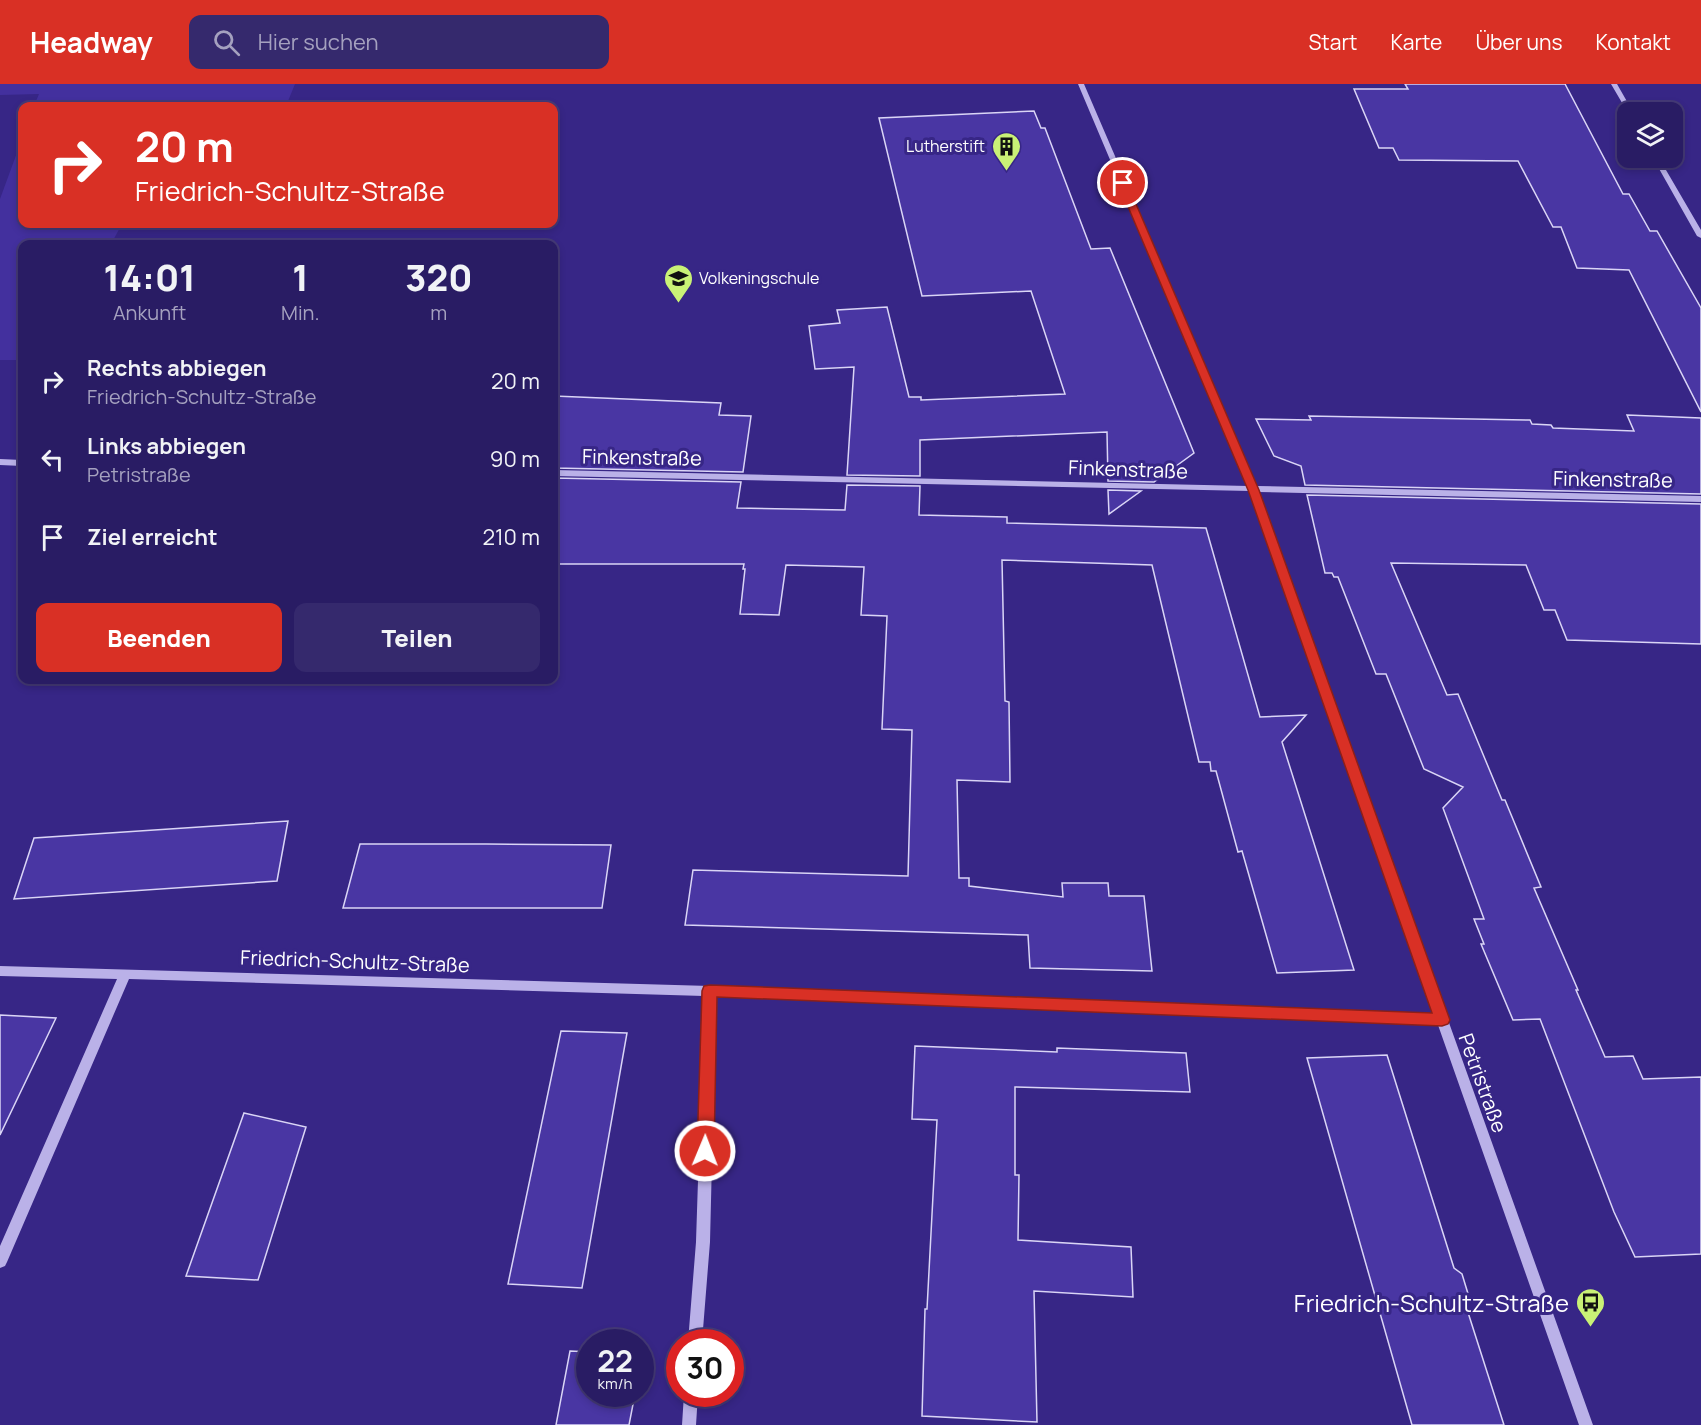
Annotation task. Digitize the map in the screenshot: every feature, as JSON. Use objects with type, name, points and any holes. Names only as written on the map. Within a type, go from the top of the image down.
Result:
[{"type":"street","name":"Petristraße","points":[[1081,84],[1254,490],[1586,1425]]},
{"type":"street","points":[[1614,84],[1624,102]]},
{"type":"street","points":[[1662,168],[1701,236]]},
{"type":"street","points":[[0,462],[18,463]]},
{"type":"street","name":"Finkenstraße","points":[[558,473],[1701,499]]},
{"type":"street","name":"Friedrich-Schultz-Straße","points":[[0,971],[710,991],[1442,1020]]},
{"type":"street","points":[[0,1262],[125,974]]},
{"type":"street","points":[[696,1329],[703,1242],[710,991]]},
{"type":"street","points":[[689,1425],[690,1407]]},
{"type":"shaded area","points":[[0,84],[295,84],[288,102],[36,102],[39,94],[0,95]]},
{"type":"shaded area","points":[[18,150],[18,228],[120,228],[113,240],[18,240],[18,360],[0,360],[0,199]]},
{"type":"building","points":[[1405,84],[1565,84],[1623,194],[1629,194],[1650,231],[1657,231],[1701,308],[1701,412],[1629,270],[1577,268],[1561,227],[1553,227],[1518,161],[1399,160],[1393,148],[1379,148],[1354,89],[1408,89]]},
{"type":"building","points":[[1034,111],[1041,128],[1045,128],[1091,249],[1110,248],[1194,453],[1154,482],[1108,481],[1107,432],[920,440],[920,476],[847,475],[854,367],[815,369],[809,326],[840,323],[837,310],[887,307],[909,397],[921,397],[921,400],[1065,394],[1031,291],[922,296],[879,118]]},
{"type":"building","points":[[558,396],[721,403],[719,415],[751,416],[743,472],[558,468]]},
{"type":"building","points":[[1627,415],[1701,418],[1701,494],[1305,485],[1301,466],[1274,456],[1256,419],[1311,420],[1309,416],[1530,420],[1532,424],[1551,425],[1553,428],[1634,431]]},
{"type":"building","points":[[558,478],[741,482],[737,508],[845,510],[847,485],[920,486],[919,515],[1007,517],[1007,523],[1206,528],[1260,717],[1306,715],[1282,742],[1354,970],[1277,973],[1242,851],[1238,852],[1216,771],[1211,771],[1210,762],[1199,762],[1152,565],[1002,560],[1005,701],[1009,702],[1010,782],[957,780],[959,878],[969,878],[969,886],[1063,897],[1062,883],[1108,883],[1109,896],[1144,896],[1152,971],[1030,968],[1028,935],[685,925],[693,870],[908,876],[912,730],[882,729],[887,616],[861,615],[864,567],[786,565],[779,615],[740,614],[744,564],[558,564]]},
{"type":"building","points":[[1108,490],[1141,491],[1109,514]]},
{"type":"building","points":[[1307,495],[1701,504],[1701,644],[1567,640],[1555,610],[1544,610],[1526,565],[1391,563],[1447,695],[1458,694],[1502,800],[1505,800],[1541,887],[1534,888],[1605,1057],[1633,1056],[1643,1079],[1701,1077],[1701,1254],[1635,1257],[1614,1212],[1540,1019],[1513,1020],[1481,944],[1484,944],[1474,919],[1484,919],[1443,808],[1463,787],[1424,769],[1386,674],[1376,674],[1338,577],[1334,577],[1332,573],[1325,573]]},
{"type":"building","points":[[288,821],[277,881],[14,899],[34,838]]},
{"type":"building","points":[[360,844],[611,845],[602,908],[343,908]]},
{"type":"building","points":[[0,1015],[56,1018],[0,1135]]},
{"type":"building","points":[[561,1031],[627,1033],[582,1288],[508,1284]]},
{"type":"building","points":[[915,1046],[1057,1052],[1057,1048],[1186,1053],[1190,1092],[1015,1087],[1015,1175],[1019,1175],[1018,1240],[1131,1247],[1133,1297],[1034,1291],[1037,1422],[922,1416],[925,1309],[927,1309],[937,1120],[912,1119]]},
{"type":"building","points":[[1387,1055],[1454,1268],[1462,1274],[1469,1297],[1465,1303],[1504,1425],[1412,1425],[1307,1058]]},
{"type":"building","points":[[244,1113],[306,1127],[258,1280],[186,1276]]},
{"type":"building","points":[[570,1351],[576,1351],[576,1407],[632,1407],[629,1425],[556,1425]]},
{"type":"place","name":"Lutherstift","points":[[1006,172]]},
{"type":"place","name":"Volkeningschule","points":[[678,304]]},
{"type":"place","name":"Friedrich-Schultz-Straße","points":[[1590,1328]]},
{"type":"route","points":[[705,1151],[710,991],[1442,1020],[1254,490],[1123,183]]}]
